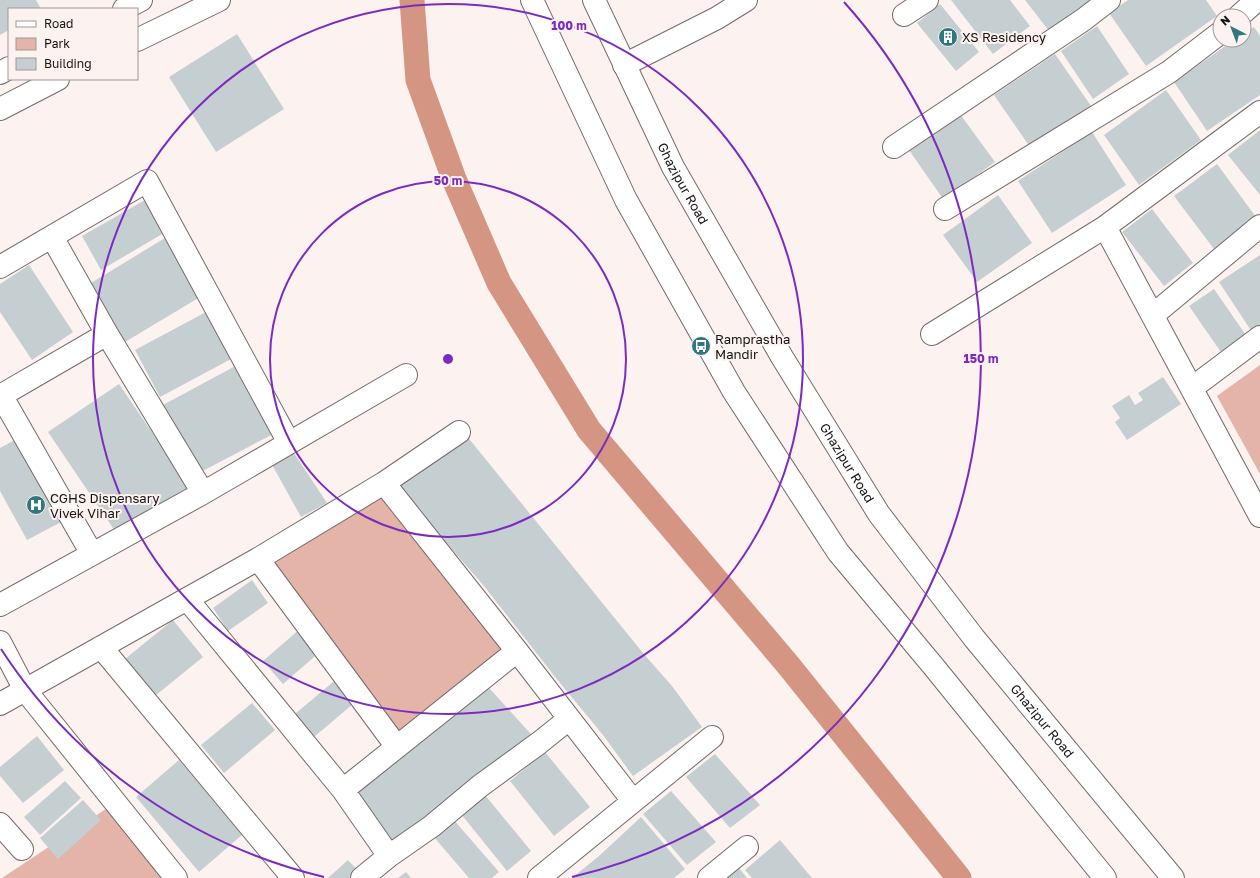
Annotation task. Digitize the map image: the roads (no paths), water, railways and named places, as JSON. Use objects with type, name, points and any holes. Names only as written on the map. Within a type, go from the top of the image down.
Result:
[{"type":"street","points":[[126,8],[142,0]]},
{"type":"street","points":[[138,40],[219,0]]},
{"type":"street","points":[[532,0],[630,207],[734,392],[838,552],[934,667],[1105,878]]},
{"type":"street","name":"Ghazipur Road","points":[[594,0],[681,180],[782,357],[879,514],[974,638],[1173,878]]},
{"type":"street","points":[[624,64],[717,18],[746,0]]},
{"type":"street","points":[[904,15],[927,0]]},
{"type":"street","points":[[894,147],[1083,20],[1109,0]]},
{"type":"street","points":[[1248,8],[1257,0]]},
{"type":"street","points":[[945,209],[1169,72],[1212,39]]},
{"type":"street","points":[[0,109],[56,80]]},
{"type":"street","points":[[932,334],[1105,227],[1260,112]]},
{"type":"street","points":[[0,267],[147,181],[289,443]]},
{"type":"street","points":[[1153,316],[1260,226]]},
{"type":"street","points":[[1105,227],[1260,516]]},
{"type":"street","points":[[52,237],[107,334],[202,493]]},
{"type":"street","points":[[92,554],[1,396],[107,334]]},
{"type":"street","points":[[1192,388],[1260,337]]},
{"type":"street","points":[[0,605],[202,493],[406,375]]},
{"type":"street","points":[[0,704],[258,559],[384,484],[458,432]]},
{"type":"street","points":[[384,484],[633,801]]},
{"type":"street","points":[[258,559],[397,747]]},
{"type":"street","points":[[187,599],[343,790],[389,856]]},
{"type":"street","points":[[0,642],[25,690],[176,878]]},
{"type":"street","points":[[101,647],[293,878]]},
{"type":"street","points":[[343,790],[517,652]]},
{"type":"street","points":[[362,878],[389,856],[432,826],[480,786],[569,719]]},
{"type":"street","points":[[539,878],[712,737]]},
{"type":"street","points":[[0,824],[22,849]]},
{"type":"street","points":[[709,878],[746,847]]},
{"type":"waterway","points":[[412,0],[418,80],[454,179],[499,283],[589,430],[789,666],[959,878]]},
{"type":"place","name":"XS Residency","points":[[948,37]]},
{"type":"place","name":"Ramprastha Mandir","points":[[701,346]]},
{"type":"place","name":"CGHS Dispensary Vivek Vihar","points":[[36,505]]}]
